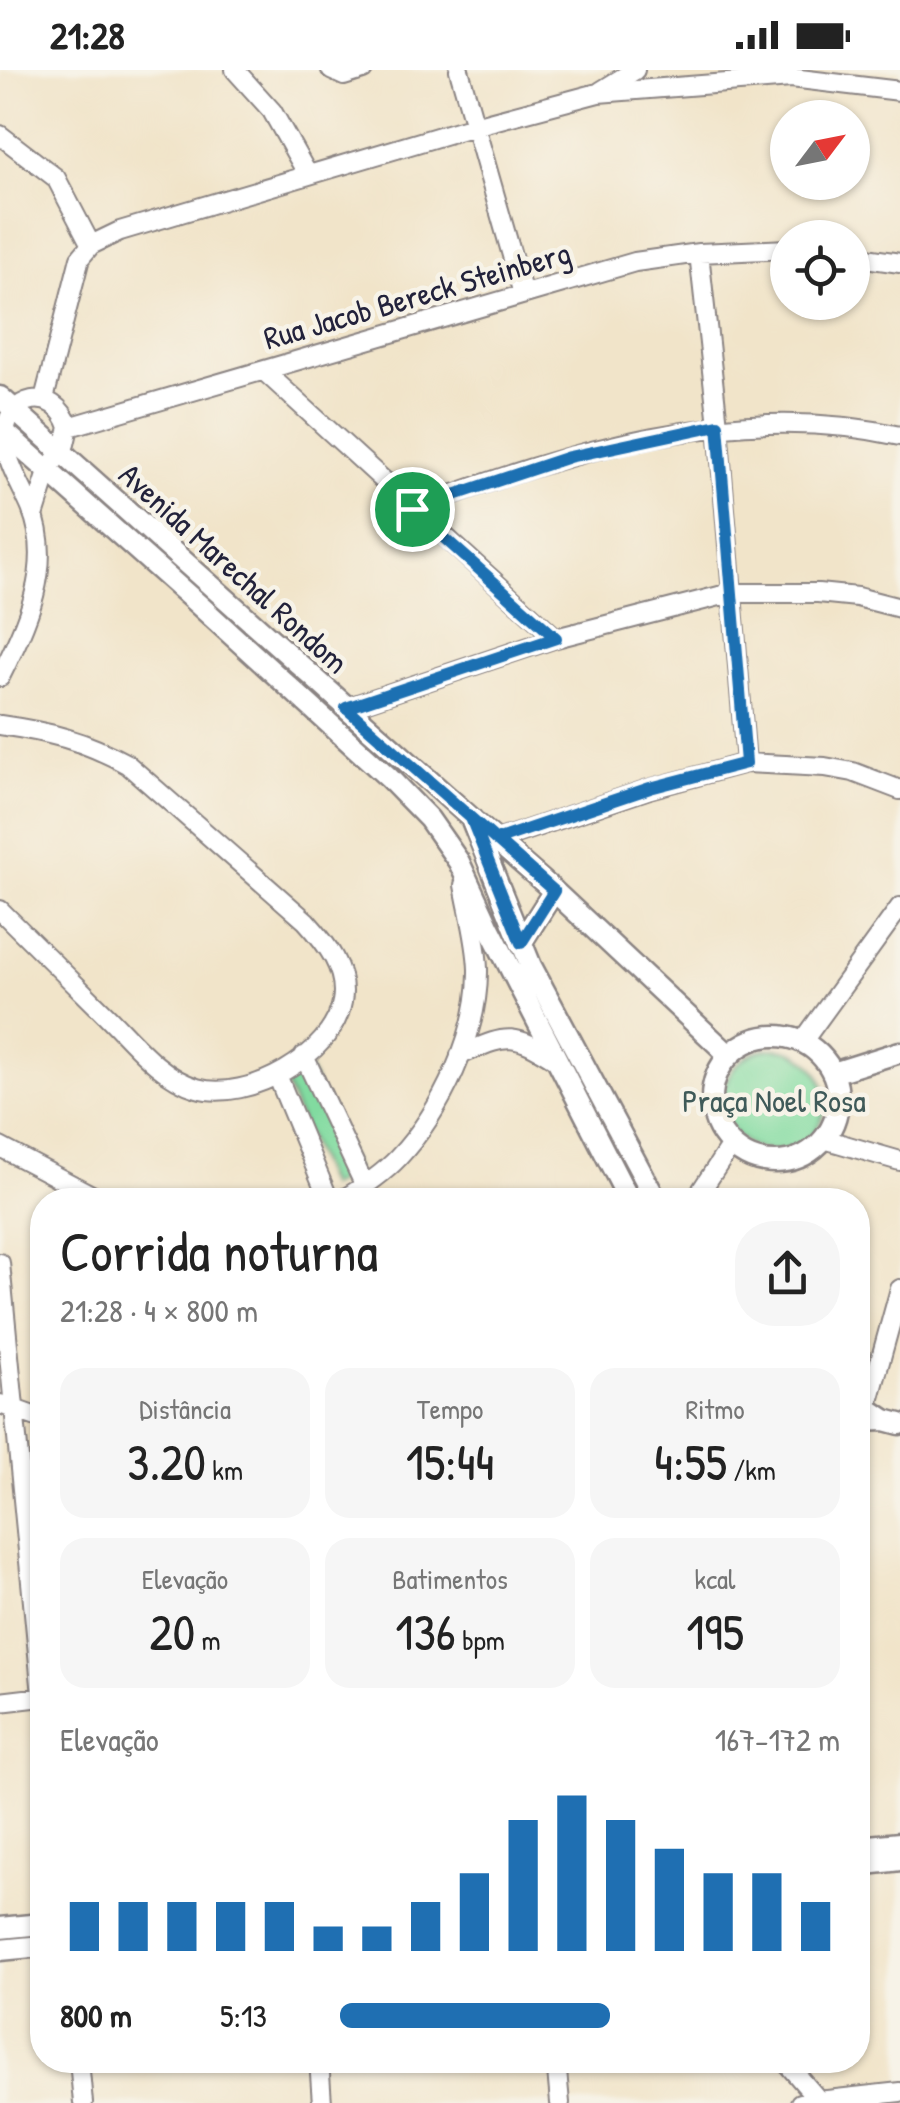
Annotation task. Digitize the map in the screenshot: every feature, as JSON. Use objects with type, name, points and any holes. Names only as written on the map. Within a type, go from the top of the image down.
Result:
[{"type":"main road","name":"Avenida Marechal Rondom","points":[[7,404],[471,818],[521,943],[650,1188]]},
{"type":"main road","points":[[2,430],[60,448],[429,819],[459,862],[622,1188]]},
{"type":"main road","points":[[471,818],[728,1055]]},
{"type":"main road","points":[[521,943],[554,891]]},
{"type":"main road","points":[[783,1035],[803,1041],[820,1054],[833,1072],[839,1096],[836,1119],[812,1151],[779,1162],[745,1155],[719,1129],[712,1110],[712,1090],[718,1071],[728,1055],[744,1043],[783,1035]]},
{"type":"main road","points":[[833,1072],[900,1052]]},
{"type":"main road","points":[[870,1846],[900,1843]]},
{"type":"main road","points":[[870,1863],[900,1860]]},
{"type":"main road","points":[[0,1928],[30,1925]]},
{"type":"main road","points":[[0,1950],[30,1947]]},
{"type":"street","points":[[235,70],[272,111],[308,175]]},
{"type":"street","points":[[330,70],[344,76],[363,70]]},
{"type":"street","points":[[458,70],[523,294]]},
{"type":"street","points":[[598,93],[635,70]]},
{"type":"street","points":[[44,398],[80,258],[91,246],[120,231],[598,93],[735,76],[791,78],[900,91]]},
{"type":"street","points":[[0,135],[56,178],[91,246]]},
{"type":"street","name":"Rua Jacob Bereck Steinberg","points":[[60,448],[264,371],[635,262],[699,253],[770,250]]},
{"type":"street","points":[[699,253],[718,425],[746,763]]},
{"type":"street","points":[[870,259],[900,263]]},
{"type":"street","points":[[264,371],[556,638]]},
{"type":"street","points":[[0,677],[28,618],[38,581],[39,548],[34,516],[2,430],[7,404],[44,398],[58,406],[60,448],[34,516]]},
{"type":"street","points":[[412,509],[569,457],[718,425],[819,423],[900,436]]},
{"type":"street","points":[[346,708],[556,638],[731,593],[818,593],[857,597],[900,608]]},
{"type":"street","points":[[0,725],[68,736],[128,764],[306,921],[340,972],[342,1006],[334,1022],[304,1056],[277,1076],[240,1091],[198,1088],[160,1069],[2,916]]},
{"type":"street","points":[[496,840],[650,788],[746,763],[784,763],[853,772],[900,790]]},
{"type":"street","points":[[362,1188],[396,1160],[416,1134],[460,1055],[476,996],[478,970],[459,862]]},
{"type":"street","points":[[803,1041],[900,907]]},
{"type":"street","points":[[460,1055],[506,1037],[532,1044],[556,1060]]},
{"type":"street","points":[[304,1056],[365,1186]]},
{"type":"street","points":[[277,1076],[324,1188]]},
{"type":"street","points":[[824,1139],[900,1160]]},
{"type":"street","points":[[703,1188],[731,1145]]},
{"type":"street","points":[[0,1147],[77,1188]]},
{"type":"street","points":[[0,1263],[8,1407],[30,1594]]},
{"type":"street","points":[[870,1386],[900,1289]]},
{"type":"street","points":[[0,1702],[30,1698]]},
{"type":"street","points":[[80,2073],[83,2103]]},
{"type":"street","points":[[320,2073],[322,2103]]},
{"type":"street","points":[[557,2073],[560,2103]]},
{"type":"street","points":[[795,2073],[820,2102]]},
{"type":"street","points":[[800,2103],[900,2092]]},
{"type":"green space","name":"Praça Noel Rosa","points":[[774,1049],[793,1053],[810,1064],[821,1081],[825,1100],[821,1119],[810,1136],[793,1147],[774,1151],[755,1147],[738,1136],[727,1119],[723,1100],[727,1081],[738,1064],[755,1053]]},
{"type":"green space","points":[[308,1067],[356,1171],[329,1187],[284,1081]]},
{"type":"route","points":[[412,509],[556,638],[346,708],[393,749],[471,818],[554,891],[521,943],[471,818],[496,840],[584,810],[650,788],[746,763],[718,425],[569,457],[412,509]]}]
